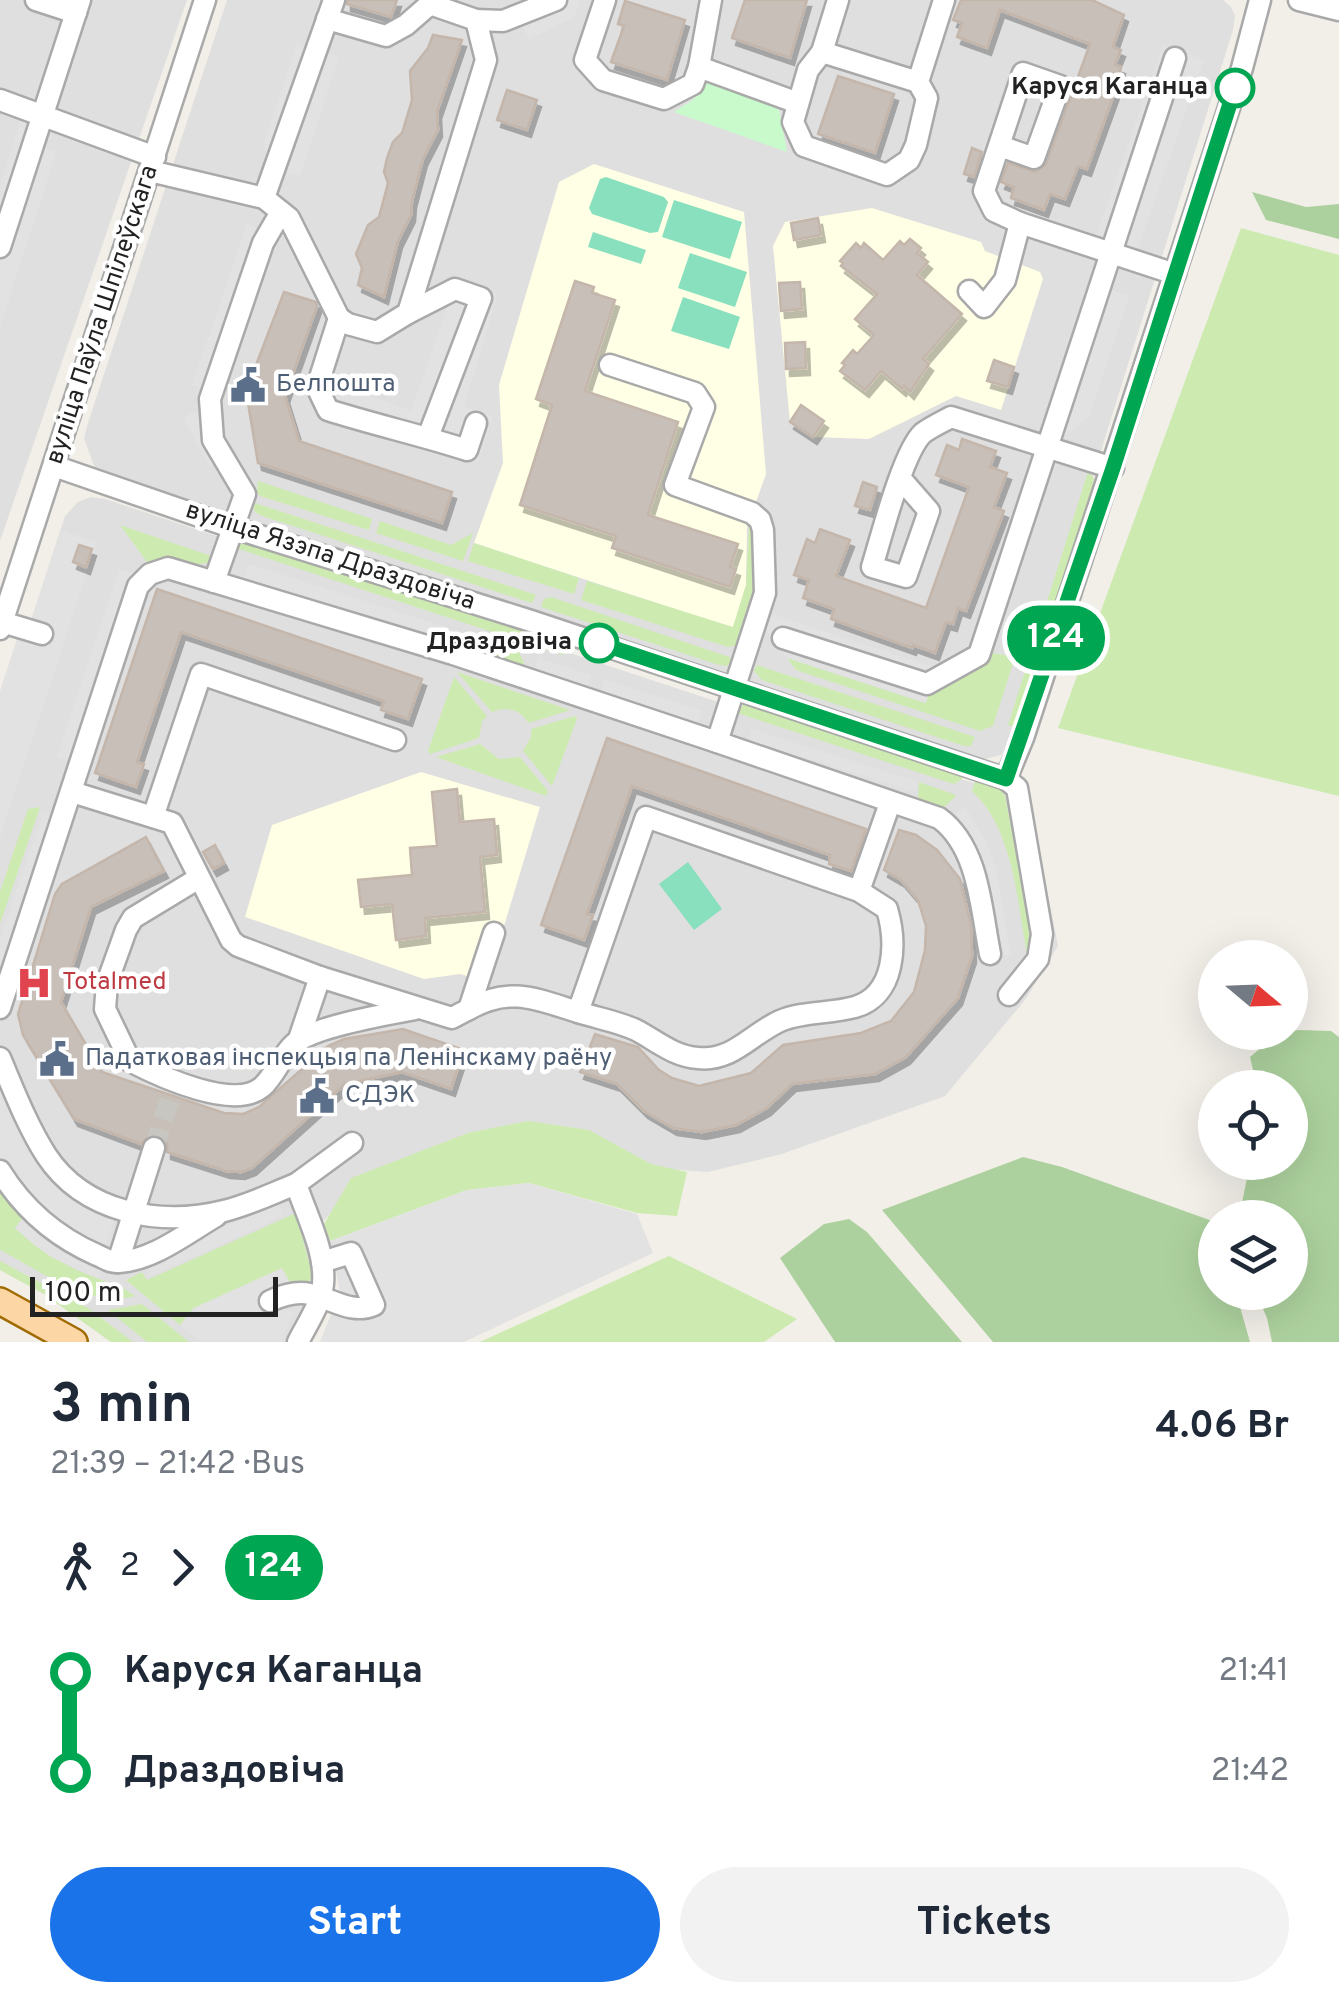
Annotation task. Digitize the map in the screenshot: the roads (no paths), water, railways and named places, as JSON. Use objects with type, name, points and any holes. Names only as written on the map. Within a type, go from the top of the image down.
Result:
[{"type":"main road","points":[[0,1301],[74,1342]]},
{"type":"street","points":[[0,247],[78,6],[36,0]]},
{"type":"street","name":"вуліца Паўла Шпілеўскага","points":[[1,626],[205,0]]},
{"type":"street","points":[[264,198],[330,10],[386,36],[406,25],[431,2],[476,20],[503,21],[556,0]]},
{"type":"street","points":[[605,0],[585,60],[602,80],[664,99],[693,84],[699,68],[703,2]]},
{"type":"street","points":[[822,52],[918,82],[927,98],[909,160],[887,175],[804,146],[793,122],[808,70],[822,52],[838,0]]},
{"type":"street","points":[[918,82],[944,0]]},
{"type":"street","points":[[1009,994],[1038,959],[1042,934],[1017,788],[1006,779],[1113,468],[1242,68],[1260,0]]},
{"type":"street","points":[[1299,0],[1339,10]]},
{"type":"street","points":[[408,313],[486,60],[476,20]]},
{"type":"street","points":[[783,638],[927,684],[979,656],[1175,58]]},
{"type":"street","points":[[699,68],[798,103]]},
{"type":"street","points":[[0,100],[152,164],[264,198],[289,218],[340,318],[348,324],[377,332],[455,289],[482,298],[428,437]]},
{"type":"street","points":[[1000,146],[984,191],[994,211],[1174,274]]},
{"type":"street","points":[[214,582],[245,494],[214,440],[210,399],[263,242],[281,212]]},
{"type":"street","points":[[969,291],[984,307],[1006,280],[1020,223]]},
{"type":"street","points":[[340,318],[317,387],[328,410],[467,450],[476,423]]},
{"type":"street","points":[[610,365],[695,393],[704,408],[675,485],[752,512],[763,530],[765,593],[717,742]]},
{"type":"street","points":[[901,479],[921,435],[950,417],[1113,468]]},
{"type":"street","name":"вуліца Язэпа Драздовіча","points":[[54,466],[1006,779]]},
{"type":"street","points":[[0,1008],[138,586],[150,574],[168,568],[453,654],[939,818],[963,842],[990,954]]},
{"type":"street","points":[[1,626],[42,634]]},
{"type":"street","points":[[153,818],[201,674],[395,740]]},
{"type":"street","points":[[72,792],[172,824],[226,931],[238,946],[452,1018],[488,998],[525,995],[578,1012],[636,1030],[662,1048],[698,1058],[723,1057],[760,1030],[790,1017],[858,1006],[879,993],[890,969],[894,934],[887,910],[859,891],[646,817],[578,1012]]},
{"type":"street","points":[[859,891],[890,803]]},
{"type":"street","points":[[199,878],[133,918],[107,982],[106,1009],[130,1061],[174,1088],[236,1098],[252,1094],[263,1086],[299,1039],[320,976]]},
{"type":"street","points":[[469,1009],[494,934]]},
{"type":"street","points":[[299,1039],[417,1008]]},
{"type":"street","points":[[0,1058],[31,1128],[48,1158],[72,1186],[134,1214],[179,1216],[226,1211]]},
{"type":"street","points":[[0,1171],[56,1234],[78,1248],[118,1262],[145,1256],[226,1211],[296,1184],[352,1142]]},
{"type":"street","points":[[118,1262],[154,1148]]},
{"type":"street","points":[[296,1184],[329,1260],[320,1298],[298,1342]]},
{"type":"street","points":[[270,1301],[286,1294],[309,1294],[365,1309],[374,1305],[351,1253],[329,1260]]},
{"type":"tunnel","points":[[154,1148],[171,1095]]},
{"type":"place","name":"Каруся Каганца","points":[[1235,88]]},
{"type":"place","name":"Белпошта","points":[[248,385]]},
{"type":"place","name":"Драздовіча","points":[[599,643]]},
{"type":"place","name":"Totalmed","points":[[34,983]]},
{"type":"place","name":"Падатковая інспекцыя па Ленінскаму раёну","points":[[57,1059]]},
{"type":"place","name":"СДЭК","points":[[317,1096]]}]
